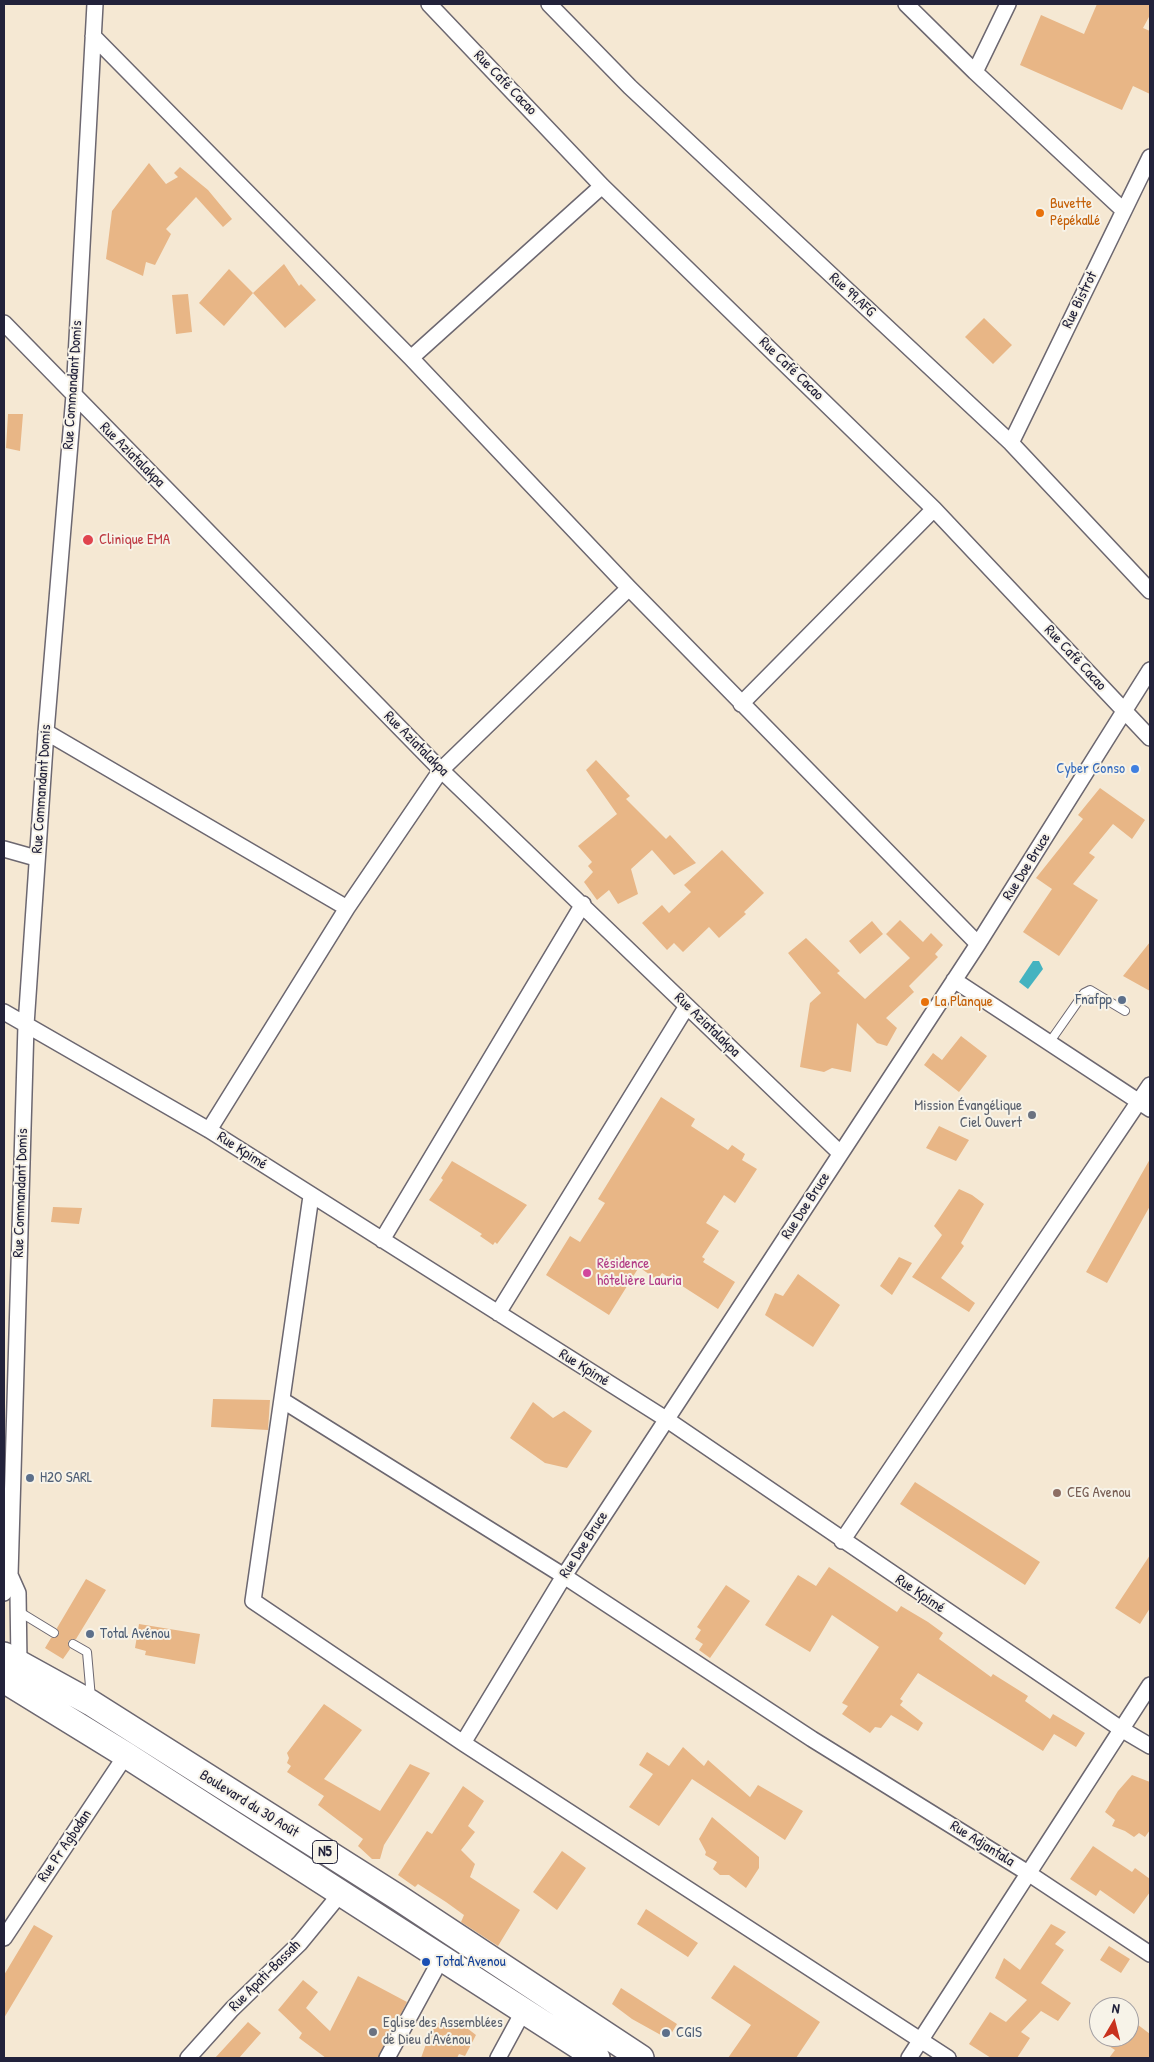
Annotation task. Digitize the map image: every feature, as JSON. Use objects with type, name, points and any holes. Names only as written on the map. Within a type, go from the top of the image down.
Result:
[{"type":"highway","name":"Boulevard du 30 Août","points":[[9,1670],[91,1703],[399,1898],[641,2058]]},
{"type":"highway","name":"Boulevard du 30 Août","points":[[9,1670],[126,1755],[597,2058]]},
{"type":"street","name":"Rue Commandant Domis","points":[[4,1592],[10,1575],[26,1025],[36,858],[74,395],[95,4]]},
{"type":"street","name":"Rue Café Cacao","points":[[429,4],[602,186],[934,509],[1150,738]]},
{"type":"street","name":"Rue 99.AFG","points":[[549,4],[630,87],[1011,443],[1150,591]]},
{"type":"street","points":[[906,4],[975,72],[1123,210]]},
{"type":"street","points":[[975,72],[1008,4]]},
{"type":"street","points":[[94,36],[411,358],[628,588],[978,944]]},
{"type":"street","name":"Rue Bistrot","points":[[1011,443],[1150,157]]},
{"type":"street","points":[[411,358],[602,186]]},
{"type":"street","name":"Rue Aziatalakpa","points":[[4,323],[442,770],[584,904],[840,1153]]},
{"type":"street","points":[[741,704],[934,509]]},
{"type":"street","points":[[209,1130],[347,908],[442,770],[628,588]]},
{"type":"street","name":"Rue Doe Bruce","points":[[464,1743],[564,1576],[978,944],[1150,670]]},
{"type":"street","points":[[46,732],[347,908]]},
{"type":"street","points":[[4,849],[36,858]]},
{"type":"street","points":[[382,1240],[584,904]]},
{"type":"street","points":[[954,980],[1145,1106]]},
{"type":"street","points":[[498,1313],[687,1006]]},
{"type":"street","name":"Rue Kpimé","points":[[4,1012],[209,1130],[666,1419],[842,1541],[1121,1729],[1150,1746]]},
{"type":"street","points":[[842,1541],[1145,1106],[1150,1085]]},
{"type":"street","points":[[311,1196],[253,1601],[464,1743],[948,2058]]},
{"type":"street","name":"Rue Adjantala","points":[[282,1400],[564,1576],[812,1739],[1028,1873],[1150,1954]]},
{"type":"street","name":"Rue Commandant Domis","points":[[9,1670],[18,1611],[18,1593],[10,1575]]},
{"type":"street","points":[[909,2058],[1150,1685]]},
{"type":"street","name":"Rue Pr Agbodan","points":[[4,1938],[126,1755]]},
{"type":"street","name":"Rue Apati-Bassah","points":[[188,2058],[232,2009],[300,1943],[341,1892]]},
{"type":"street","points":[[387,2058],[442,1957]]},
{"type":"street","points":[[498,2058],[524,2010]]},
{"type":"lane","points":[[1049,1043],[1084,993],[1090,990],[1125,1011]]},
{"type":"lane","points":[[18,1611],[54,1633]]},
{"type":"lane","points":[[73,1644],[87,1652],[91,1703]]},
{"type":"water","points":[[1033,961],[1039,961],[1043,969],[1028,989],[1019,982]]},
{"type":"building","points":[[1097,4],[1150,4],[1150,15],[1143,28],[1150,31],[1150,94],[1133,86],[1122,110],[1020,65],[1041,15],[1084,34]]},
{"type":"building","points":[[149,163],[166,184],[178,177],[174,173],[180,167],[208,190],[232,219],[223,227],[196,197],[166,229],[171,234],[155,265],[146,262],[143,276],[106,259],[112,211]]},
{"type":"building","points":[[284,264],[299,286],[301,284],[316,300],[285,328],[253,293]]},
{"type":"building","points":[[229,269],[253,293],[224,326],[199,303]]},
{"type":"building","points":[[188,294],[192,332],[176,334],[172,295]]},
{"type":"building","points":[[984,318],[1012,345],[993,364],[965,337]]},
{"type":"building","points":[[8,414],[23,414],[20,451],[6,448]]},
{"type":"building","points":[[596,760],[630,796],[626,799],[666,839],[670,835],[696,863],[674,875],[652,850],[631,869],[638,894],[618,904],[609,890],[597,900],[584,882],[593,872],[588,866],[592,862],[578,846],[617,814],[586,770]]},
{"type":"building","points":[[1100,788],[1145,820],[1132,839],[1113,824],[1089,853],[1095,857],[1073,884],[1098,900],[1059,956],[1023,932],[1052,889],[1036,878],[1083,819],[1078,815]]},
{"type":"building","points":[[722,850],[764,893],[744,912],[746,914],[719,938],[709,927],[683,952],[674,943],[667,950],[642,923],[662,905],[669,913],[691,892],[684,885]]},
{"type":"building","points":[[900,920],[923,942],[931,933],[943,945],[935,954],[938,957],[909,986],[914,992],[886,1018],[897,1028],[887,1046],[877,1043],[857,1023],[851,1072],[832,1068],[824,1072],[800,1067],[810,1003],[821,993],[788,953],[806,938],[840,971],[837,973],[865,999],[910,958],[886,934]]},
{"type":"building","points":[[872,921],[883,934],[860,954],[849,941]]},
{"type":"building","points":[[1150,942],[1150,991],[1123,976]]},
{"type":"building","points":[[961,1036],[987,1056],[959,1092],[924,1065],[933,1053],[942,1060]]},
{"type":"building","points":[[661,1097],[695,1119],[691,1126],[728,1150],[732,1145],[745,1154],[742,1160],[757,1169],[735,1203],[724,1195],[706,1223],[719,1231],[702,1257],[705,1259],[703,1262],[735,1282],[718,1309],[662,1273],[657,1280],[639,1267],[609,1315],[546,1275],[570,1236],[580,1242],[605,1203],[598,1199]]},
{"type":"building","points":[[939,1126],[969,1140],[956,1161],[926,1148]]},
{"type":"building","points":[[1150,1159],[1150,1206],[1107,1283],[1086,1272]]},
{"type":"building","points":[[452,1161],[527,1205],[497,1244],[495,1242],[493,1245],[480,1236],[482,1234],[429,1200],[443,1180],[441,1178]]},
{"type":"building","points":[[959,1189],[972,1195],[984,1204],[961,1243],[964,1246],[941,1278],[975,1303],[969,1312],[912,1277],[942,1235],[934,1226]]},
{"type":"building","points":[[53,1207],[82,1208],[79,1224],[51,1222]]},
{"type":"building","points":[[899,1257],[912,1263],[892,1295],[880,1286]]},
{"type":"building","points":[[798,1274],[840,1305],[813,1347],[765,1315],[775,1293],[783,1296]]},
{"type":"building","points":[[213,1399],[270,1400],[268,1430],[211,1427]]},
{"type":"building","points":[[533,1402],[553,1418],[564,1411],[592,1431],[567,1468],[545,1463],[510,1438]]},
{"type":"building","points":[[915,1482],[1040,1562],[1025,1585],[900,1504]]},
{"type":"building","points":[[1150,1555],[1150,1608],[1140,1624],[1115,1608]]},
{"type":"building","points":[[829,1567],[897,1612],[901,1606],[928,1622],[943,1633],[939,1639],[991,1677],[993,1674],[1028,1696],[1025,1701],[1050,1719],[1053,1714],[1085,1733],[1076,1747],[1054,1734],[1043,1751],[918,1673],[900,1699],[903,1701],[900,1705],[923,1723],[918,1731],[891,1715],[881,1728],[875,1727],[870,1733],[842,1714],[848,1706],[842,1703],[879,1647],[832,1615],[810,1652],[765,1625],[798,1575],[816,1586]]},
{"type":"building","points":[[86,1579],[106,1590],[76,1639],[68,1641],[70,1649],[63,1659],[45,1648],[51,1638],[59,1635],[57,1628]]},
{"type":"building","points":[[726,1585],[750,1601],[710,1658],[699,1650],[703,1644],[695,1639],[701,1630],[697,1627]]},
{"type":"building","points":[[139,1624],[200,1634],[195,1664],[145,1655],[146,1651],[135,1648]]},
{"type":"building","points":[[324,1704],[362,1730],[324,1779],[380,1811],[410,1764],[430,1773],[384,1845],[380,1859],[372,1859],[358,1846],[363,1839],[318,1805],[324,1796],[287,1772],[291,1766],[287,1763],[289,1758],[287,1753]]},
{"type":"building","points":[[683,1747],[704,1766],[708,1760],[750,1797],[758,1785],[803,1811],[785,1840],[692,1779],[659,1826],[629,1807],[653,1774],[639,1765],[647,1752],[669,1766]]},
{"type":"building","points":[[1132,1775],[1150,1782],[1150,1830],[1145,1837],[1139,1833],[1134,1837],[1112,1826],[1115,1820],[1105,1812],[1118,1791]]},
{"type":"building","points":[[463,1786],[484,1801],[468,1826],[475,1832],[461,1850],[475,1864],[470,1877],[520,1910],[498,1946],[461,1922],[464,1915],[446,1902],[418,1884],[415,1887],[398,1875],[427,1831],[432,1834]]},
{"type":"building","points":[[712,1817],[759,1857],[759,1868],[746,1888],[729,1875],[720,1875],[713,1869],[717,1862],[705,1855],[706,1852],[699,1839]]},
{"type":"building","points":[[1093,1846],[1132,1872],[1135,1868],[1150,1879],[1150,1892],[1134,1914],[1100,1890],[1096,1896],[1070,1879]]},
{"type":"building","points":[[562,1851],[586,1868],[557,1910],[533,1892]]},
{"type":"building","points":[[646,1909],[698,1943],[688,1957],[637,1924]]},
{"type":"building","points":[[1051,1924],[1066,1932],[1055,1944],[1064,1950],[1041,1983],[1071,2003],[1058,2021],[1041,2011],[1021,2032],[1030,2038],[1017,2058],[991,2058],[969,2044],[990,2012],[1006,2022],[1027,2000],[995,1978],[1004,1958],[1020,1970]]},
{"type":"building","points":[[34,1925],[53,1936],[4,2018],[4,1975]]},
{"type":"building","points":[[1109,1946],[1130,1959],[1121,1973],[1100,1960]]},
{"type":"building","points":[[734,1965],[820,2022],[796,2058],[728,2058],[751,2025],[711,1998]]},
{"type":"building","points":[[358,1976],[407,2002],[378,2058],[326,2058],[299,2038],[302,2033],[278,2010],[303,1980],[318,1992],[306,2008],[330,2031]]},
{"type":"building","points":[[621,1988],[677,2024],[668,2039],[632,2019],[612,2004]]},
{"type":"building","points":[[442,2019],[459,2022],[476,2035],[465,2056],[459,2054],[457,2058],[421,2058],[430,2033]]},
{"type":"building","points":[[248,2022],[261,2033],[239,2058],[215,2058]]},
{"type":"building","points":[[1139,2026],[1150,2034],[1150,2058],[1109,2058],[1115,2050],[1110,2047],[1139,2047]]},
{"type":"place","name":"Buvette Pépékallé","points":[[1040,213]]},
{"type":"place","name":"Clinique EMA","points":[[88,540]]},
{"type":"place","name":"Cyber Conso","points":[[1135,769]]},
{"type":"place","name":"Fnafpp","points":[[1122,1000]]},
{"type":"place","name":"La Planque","points":[[925,1002]]},
{"type":"place","name":"Mission Évangélique Ciel Ouvert","points":[[1032,1115]]},
{"type":"place","name":"Résidence hôtelière Lauria","points":[[587,1273]]},
{"type":"place","name":"H2O SARL","points":[[30,1478]]},
{"type":"place","name":"CEG Avenou","points":[[1057,1493]]},
{"type":"place","name":"Total Avénou","points":[[90,1634]]},
{"type":"place","name":"Total Avenou","points":[[426,1962]]},
{"type":"place","name":"Eglise des Assemblées de Dieu d'Avénou","points":[[373,2032]]},
{"type":"place","name":"CGIS","points":[[666,2033]]}]
